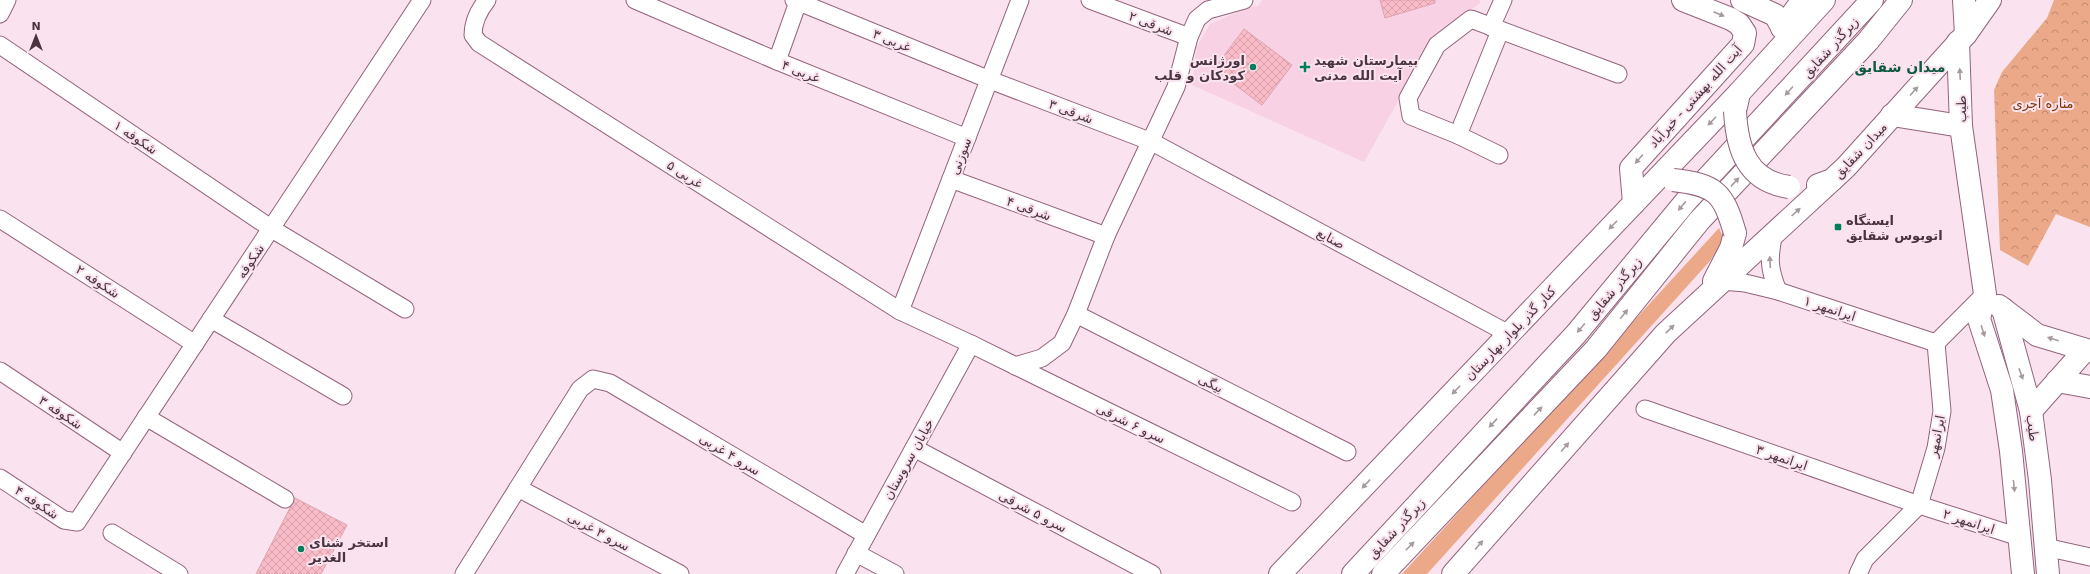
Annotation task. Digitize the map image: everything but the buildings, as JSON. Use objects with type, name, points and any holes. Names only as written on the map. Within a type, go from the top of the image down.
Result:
[{"type":"main road","name":"آیت الله بهشتی - خیرآباد","points":[[1634,203],[1631,168],[1743,44],[1745,33],[1739,24],[1683,0]]},
{"type":"main road","points":[[1742,0],[1775,14],[1782,27]]},
{"type":"main road","name":"میدان شقایق","points":[[1803,0],[1782,27],[1746,68],[1739,97],[1736,134],[1748,163],[1766,180],[1777,186],[1813,187],[1832,180],[1892,115],[1964,23],[1990,0]]},
{"type":"main road","points":[[1739,97],[1824,0]]},
{"type":"main road","name":"زیرگذر شقایق","points":[[1353,574],[1576,334],[1687,200],[1872,0]]},
{"type":"main road","name":"زیرگذر شقایق","points":[[1383,574],[1596,349],[1699,221],[1862,46],[1901,0]]},
{"type":"main road","name":"طیب","points":[[1964,23],[1961,126],[1985,294],[1979,319],[2002,390],[2011,451],[2023,574]]},
{"type":"main road","name":"کنار گذر بلوار بهارستان","points":[[1280,574],[1634,203],[1739,97]]},
{"type":"main road","points":[[1892,115],[1961,126]]},
{"type":"main road","points":[[1634,203],[1656,186],[1673,180],[1695,182],[1714,191],[1727,206],[1735,233],[1731,248],[1715,287]]},
{"type":"main road","points":[[1453,574],[1666,333],[1832,180]]},
{"type":"main road","points":[[1985,294],[2037,335],[2087,350],[2031,411]]},
{"type":"main road","name":"طیب","points":[[2003,309],[2031,411],[2048,574]]},
{"type":"main road","points":[[2057,381],[2090,387]]},
{"type":"main road","points":[[2011,451],[2036,450]]},
{"type":"street","points":[[0,14],[7,0]]},
{"type":"street","name":"شکوفه","points":[[77,522],[422,0]]},
{"type":"street","name":"غربی ۴","points":[[635,0],[777,61],[967,138]]},
{"type":"street","name":"سوزنی","points":[[900,311],[1020,0]]},
{"type":"street","name":"شرقی ۲","points":[[1090,0],[1189,38]]},
{"type":"street","points":[[1015,366],[1042,358],[1062,343],[1076,314],[1106,236],[1132,180],[1152,142],[1176,87],[1189,38],[1197,19],[1208,10],[1244,0]]},
{"type":"street","points":[[1458,135],[1496,29],[1503,0]]},
{"type":"street","points":[[777,61],[796,1]]},
{"type":"street","name":"غربی ۳","points":[[796,1],[990,80]]},
{"type":"street","name":"غربی ۵","points":[[481,2],[472,35],[479,43],[900,311],[971,344]]},
{"type":"street","points":[[1498,155],[1458,135],[1411,116],[1408,98],[1437,45],[1471,19],[1618,74]]},
{"type":"street","name":"شکوفه ۱","points":[[0,45],[272,229],[405,310]]},
{"type":"street","name":"شرقی ۳","points":[[990,80],[1152,142]]},
{"type":"street","name":"صنایع","points":[[1152,142],[1509,334]]},
{"type":"street","name":"شرقی ۴","points":[[951,180],[1106,236]]},
{"type":"street","name":"شکوفه ۲","points":[[0,218],[195,344]]},
{"type":"street","points":[[1774,232],[1769,258],[1770,273],[1778,291]]},
{"type":"street","name":"ایرانمهر ۱","points":[[1715,287],[1745,283],[1778,291],[1936,343]]},
{"type":"street","points":[[1936,343],[1985,294]]},
{"type":"street","name":"بیگی","points":[[1076,314],[1347,452]]},
{"type":"street","points":[[211,319],[343,396]]},
{"type":"street","name":"ایرانمهر","points":[[1858,574],[1865,559],[1919,505],[1936,448],[1942,410],[1936,343]]},
{"type":"street","name":"سرو ۶ شرقی","points":[[971,344],[1292,502]]},
{"type":"street","name":"خیابان سروستان","points":[[845,574],[971,344]]},
{"type":"street","name":"شکوفه ۳","points":[[0,371],[123,453]]},
{"type":"street","name":"سرو ۴ غربی","points":[[518,488],[580,389],[593,379],[610,383],[866,535]]},
{"type":"street","name":"ایرانمهر ۳","points":[[1645,410],[1919,505]]},
{"type":"street","points":[[146,417],[285,499]]},
{"type":"street","name":"سرو ۵ شرقی","points":[[914,448],[1152,574]]},
{"type":"street","name":"شکوفه ۴","points":[[0,478],[64,520],[77,522]]},
{"type":"street","points":[[464,574],[518,488]]},
{"type":"street","name":"سرو ۳ غربی","points":[[518,488],[680,574]]},
{"type":"street","name":"ایرانمهر ۲","points":[[1919,505],[2019,537]]},
{"type":"street","points":[[112,534],[176,573]]},
{"type":"street","points":[[2045,547],[2090,557]]},
{"type":"street","points":[[856,553],[895,574]]},
{"type":"shaded area","name":"بیمارستان شهید آیت الله مدنی","points":[[1262,0],[1481,0],[1479,4],[1434,37],[1364,162],[1192,85],[1196,48],[1210,24],[1249,7],[1258,6]]},
{"type":"green space","name":"مناره آجری","points":[[2054,0],[2090,0],[2090,227],[2056,214],[2028,266],[2000,250],[1994,90],[2002,72],[2047,18]]},
{"type":"green space","points":[[1719,228],[1724,240],[1710,261],[1427,574],[1402,574]]},
{"type":"place","name":"اورژانس کودکان و قلب","points":[[1253,67]]},
{"type":"place","name":"بیمارستان شهید آیت الله مدنی","points":[[1305,67]]},
{"type":"place","name":"ایستگاه اتوبوس شقایق","points":[[1838,227]]},
{"type":"place","name":"استخر شنای الغدیر","points":[[301,549]]},
{"type":"district","name":"میدان شقایق","points":[[1900,67]]}]
